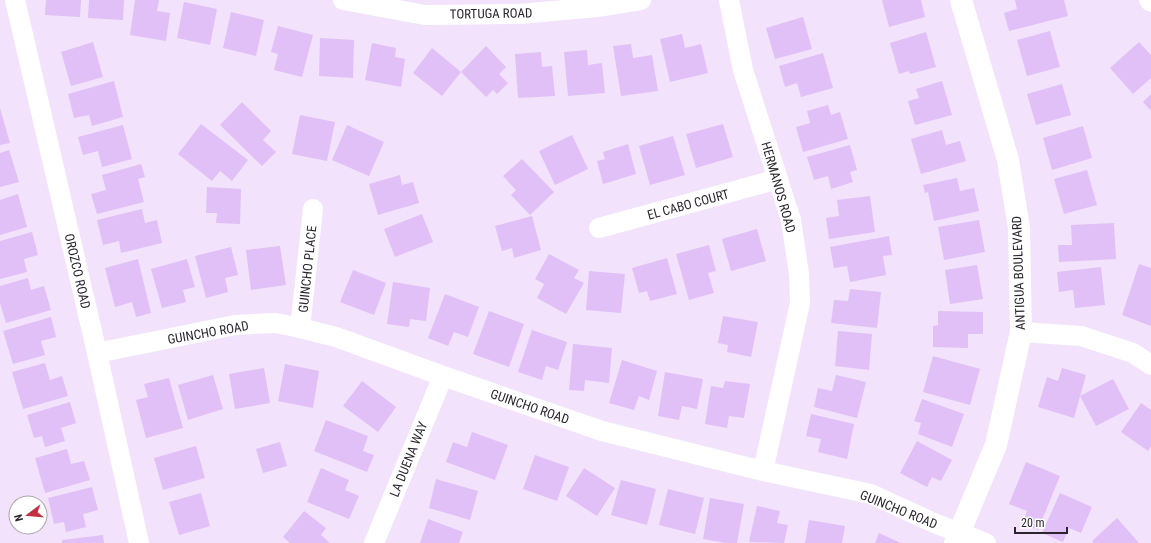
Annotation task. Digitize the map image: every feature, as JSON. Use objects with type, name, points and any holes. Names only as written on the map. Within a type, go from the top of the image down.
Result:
[{"type":"street","name":"OROZCO ROAD","points":[[15,0],[97,353],[139,543]]},
{"type":"street","name":"TORTUGA ROAD","points":[[342,0],[425,14],[518,7],[597,7],[641,0]]},
{"type":"street","name":"HERMANOS ROAD","points":[[729,0],[743,70],[791,220],[799,274],[800,303],[763,471]]},
{"type":"street","name":"ANTIGUA BOULEVARD","points":[[957,538],[996,445],[1021,332],[1019,228],[1008,160],[961,0]]},
{"type":"street","name":"EL CABO COURT","points":[[599,228],[778,179]]},
{"type":"street","name":"GUINCHO PLACE","points":[[300,328],[313,209]]},
{"type":"street","name":"GUINCHO ROAD","points":[[97,353],[235,326],[276,323],[300,328],[336,337],[442,376],[602,431],[763,471],[871,494],[957,538],[986,543]]},
{"type":"street","points":[[1021,332],[1081,336],[1133,353],[1151,365]]},
{"type":"street","name":"LA DUENA WAY","points":[[374,543],[442,376]]},
{"type":"building","points":[[46,0],[81,0],[80,17],[45,15]]},
{"type":"building","points":[[89,0],[124,0],[123,20],[88,18]]},
{"type":"building","points":[[135,0],[159,0],[157,11],[170,13],[166,41],[130,35]]},
{"type":"building","points":[[882,0],[921,0],[925,17],[889,27]]},
{"type":"building","points":[[1015,0],[1064,0],[1068,16],[1009,31],[1004,13],[1017,9]]},
{"type":"building","points":[[184,2],[217,9],[210,45],[177,38]]},
{"type":"building","points":[[231,12],[264,20],[256,56],[223,48]]},
{"type":"building","points":[[803,17],[812,49],[775,59],[766,28]]},
{"type":"building","points":[[278,26],[313,35],[302,77],[274,70],[278,54],[271,52]]},
{"type":"building","points":[[1050,31],[1060,67],[1027,76],[1017,40]]},
{"type":"building","points":[[926,32],[936,67],[910,74],[909,71],[899,74],[890,43]]},
{"type":"building","points":[[682,34],[685,48],[701,44],[708,73],[670,82],[660,39]]},
{"type":"building","points":[[320,38],[354,40],[353,78],[319,76]]},
{"type":"building","points":[[93,42],[103,77],[71,86],[61,52]]},
{"type":"building","points":[[1139,42],[1151,55],[1151,78],[1133,94],[1110,68]]},
{"type":"building","points":[[372,43],[396,48],[395,57],[405,59],[401,87],[365,80]]},
{"type":"building","points":[[631,44],[633,58],[652,55],[658,91],[621,96],[613,46]]},
{"type":"building","points":[[486,46],[506,67],[499,74],[508,83],[497,94],[493,90],[486,97],[461,72]]},
{"type":"building","points":[[432,48],[461,72],[442,96],[413,73]]},
{"type":"building","points":[[587,50],[588,65],[602,63],[605,93],[568,96],[564,52]]},
{"type":"building","points":[[541,52],[542,67],[552,66],[555,96],[518,98],[515,54]]},
{"type":"building","points":[[823,53],[833,88],[801,97],[797,83],[785,87],[779,66]]},
{"type":"building","points":[[114,81],[123,117],[92,126],[89,115],[74,118],[68,94]]},
{"type":"building","points":[[942,81],[952,115],[915,125],[908,101],[919,98],[916,89]]},
{"type":"building","points":[[1062,84],[1071,115],[1036,125],[1027,94]]},
{"type":"building","points":[[1151,94],[1151,111],[1143,102]]},
{"type":"building","points":[[242,102],[271,131],[263,140],[276,152],[262,166],[220,125]]},
{"type":"building","points":[[828,105],[831,115],[840,112],[848,139],[803,152],[796,127],[810,123],[807,111]]},
{"type":"building","points":[[0,108],[10,143],[0,145]]},
{"type":"building","points":[[300,115],[335,122],[327,161],[292,154]]},
{"type":"building","points":[[201,124],[248,160],[232,181],[220,171],[212,181],[178,154]]},
{"type":"building","points":[[723,124],[733,157],[696,168],[686,134]]},
{"type":"building","points":[[123,125],[132,159],[102,167],[98,151],[83,155],[78,137]]},
{"type":"building","points":[[347,125],[384,142],[369,176],[332,160]]},
{"type":"building","points":[[1083,126],[1092,158],[1052,170],[1043,138]]},
{"type":"building","points":[[942,130],[946,145],[960,141],[966,161],[921,174],[911,139]]},
{"type":"building","points":[[572,135],[588,169],[555,185],[539,151]]},
{"type":"building","points":[[673,136],[685,175],[650,185],[639,146]]},
{"type":"building","points":[[628,144],[636,174],[603,184],[597,161],[605,159],[603,152]]},
{"type":"building","points":[[850,145],[857,170],[850,172],[853,182],[831,189],[828,176],[814,180],[807,157]]},
{"type":"building","points":[[9,150],[19,182],[0,187],[0,153]]},
{"type":"building","points":[[522,159],[554,192],[530,215],[511,195],[516,190],[503,176]]},
{"type":"building","points":[[141,164],[145,177],[138,179],[144,202],[97,214],[91,194],[106,190],[102,175]]},
{"type":"building","points":[[1087,170],[1097,205],[1064,214],[1054,179]]},
{"type":"building","points":[[400,175],[402,185],[413,182],[419,203],[378,215],[369,184]]},
{"type":"building","points":[[957,178],[960,191],[974,188],[979,211],[934,221],[928,192],[925,193],[923,185]]},
{"type":"building","points":[[207,187],[241,189],[240,224],[216,223],[217,213],[206,213]]},
{"type":"building","points":[[18,194],[27,227],[0,235],[0,200]]},
{"type":"building","points":[[870,196],[875,232],[829,239],[826,218],[839,216],[837,200]]},
{"type":"building","points":[[142,209],[145,223],[157,220],[162,243],[121,253],[119,241],[103,245],[97,220]]},
{"type":"building","points":[[422,214],[433,242],[395,257],[384,229]]},
{"type":"building","points":[[532,216],[541,250],[514,258],[512,248],[502,251],[495,226]]},
{"type":"building","points":[[979,220],[985,252],[944,260],[938,227]]},
{"type":"building","points":[[1114,223],[1116,259],[1059,262],[1058,245],[1072,245],[1071,225]]},
{"type":"building","points":[[757,229],[766,261],[731,271],[722,239]]},
{"type":"building","points":[[32,232],[38,255],[24,259],[27,272],[0,279],[0,241]]},
{"type":"building","points":[[889,236],[892,255],[883,256],[886,275],[850,282],[847,266],[834,268],[830,247]]},
{"type":"building","points":[[709,245],[716,271],[708,273],[714,293],[689,300],[676,254]]},
{"type":"building","points":[[280,246],[286,285],[251,290],[246,250]]},
{"type":"building","points":[[231,247],[238,275],[225,278],[228,292],[206,298],[195,256]]},
{"type":"building","points":[[549,254],[579,270],[574,278],[584,283],[566,314],[537,298],[544,284],[535,279]]},
{"type":"building","points":[[667,258],[677,294],[650,301],[647,291],[639,293],[632,268]]},
{"type":"building","points":[[138,259],[151,313],[136,317],[132,302],[115,307],[105,268]]},
{"type":"building","points":[[187,259],[195,287],[183,290],[186,302],[162,308],[151,269]]},
{"type":"building","points":[[1139,264],[1151,268],[1151,326],[1122,315]]},
{"type":"building","points":[[977,265],[983,299],[950,304],[945,270]]},
{"type":"building","points":[[1101,267],[1105,305],[1075,308],[1073,290],[1059,292],[1057,272]]},
{"type":"building","points":[[353,270],[386,283],[374,315],[340,302]]},
{"type":"building","points":[[589,271],[625,274],[621,313],[586,310]]},
{"type":"building","points":[[28,278],[31,290],[44,286],[51,310],[6,323],[0,303],[0,286]]},
{"type":"building","points":[[393,282],[430,288],[426,321],[410,319],[409,327],[387,324]]},
{"type":"building","points":[[850,289],[881,292],[877,328],[831,323],[834,300],[848,301]]},
{"type":"building","points":[[445,294],[479,307],[468,337],[454,332],[448,346],[428,338]]},
{"type":"building","points":[[489,311],[524,324],[509,367],[473,354]]},
{"type":"building","points":[[938,311],[983,312],[983,334],[968,334],[968,348],[933,347],[933,326],[938,325]]},
{"type":"building","points":[[723,316],[758,322],[751,357],[727,352],[728,345],[718,343]]},
{"type":"building","points":[[51,317],[56,337],[41,341],[45,355],[13,364],[3,331]]},
{"type":"building","points":[[532,330],[567,342],[558,370],[546,366],[542,380],[518,372]]},
{"type":"building","points":[[838,331],[872,334],[869,370],[835,366]]},
{"type":"building","points":[[573,344],[612,348],[609,383],[585,380],[584,391],[569,390]]},
{"type":"building","points":[[933,356],[980,369],[970,405],[923,392]]},
{"type":"building","points":[[622,360],[657,371],[649,400],[639,396],[634,410],[609,403]]},
{"type":"building","points":[[45,363],[50,380],[62,376],[68,396],[23,409],[12,372]]},
{"type":"building","points":[[285,364],[319,371],[313,408],[278,401]]},
{"type":"building","points":[[264,368],[270,403],[235,409],[229,374]]},
{"type":"building","points":[[1062,368],[1086,375],[1074,418],[1038,407],[1047,377],[1058,381]]},
{"type":"building","points":[[665,372],[703,379],[697,409],[682,406],[679,420],[658,416]]},
{"type":"building","points":[[213,375],[223,409],[188,420],[178,385]]},
{"type":"building","points":[[836,375],[866,382],[857,418],[814,407],[818,388],[832,391]]},
{"type":"building","points":[[169,378],[183,428],[146,438],[136,400],[148,397],[144,384]]},
{"type":"building","points":[[1113,379],[1129,409],[1096,426],[1080,396]]},
{"type":"building","points":[[362,381],[396,407],[378,432],[343,406]]},
{"type":"building","points":[[725,381],[750,384],[744,418],[729,416],[727,428],[705,424],[711,386],[723,388]]},
{"type":"building","points":[[922,399],[964,414],[952,447],[918,434],[921,423],[914,421]]},
{"type":"building","points":[[70,402],[76,423],[61,428],[65,441],[45,447],[42,436],[34,438],[27,415]]},
{"type":"building","points":[[1141,403],[1151,410],[1151,446],[1148,451],[1121,432]]},
{"type":"building","points":[[811,414],[854,424],[847,459],[818,452],[821,439],[806,436]]},
{"type":"building","points":[[326,420],[368,436],[363,451],[374,455],[367,472],[314,451]]},
{"type":"building","points":[[472,432],[508,445],[495,480],[446,462],[453,442],[467,447]]},
{"type":"building","points":[[917,441],[952,460],[941,481],[932,477],[927,487],[900,473]]},
{"type":"building","points":[[280,442],[287,466],[263,473],[256,449]]},
{"type":"building","points":[[196,446],[205,478],[163,490],[154,458]]},
{"type":"building","points":[[67,449],[71,464],[84,461],[90,480],[45,493],[35,458]]},
{"type":"building","points":[[535,455],[569,467],[557,501],[523,489]]},
{"type":"building","points":[[1026,462],[1060,476],[1038,530],[1022,524],[1027,511],[1009,504]]},
{"type":"building","points":[[321,468],[349,480],[345,490],[359,496],[349,519],[307,502]]},
{"type":"building","points":[[584,468],[615,488],[597,516],[566,496]]},
{"type":"building","points":[[436,479],[478,491],[470,520],[429,508]]},
{"type":"building","points":[[621,480],[656,489],[647,525],[611,515]]},
{"type":"building","points":[[92,487],[98,510],[83,514],[86,527],[66,532],[64,522],[54,524],[48,498]]},
{"type":"building","points":[[668,489],[704,498],[695,534],[659,525]]},
{"type":"building","points":[[201,493],[210,526],[179,535],[169,502]]},
{"type":"building","points":[[1060,493],[1092,507],[1081,533],[1069,528],[1063,542],[1042,533]]},
{"type":"building","points":[[710,498],[744,504],[737,543],[726,543],[703,539]]},
{"type":"building","points":[[757,506],[780,511],[777,523],[788,525],[784,543],[749,542]]},
{"type":"building","points":[[304,511],[326,528],[321,535],[330,543],[290,543],[283,537]]},
{"type":"building","points":[[1117,518],[1139,543],[1094,543],[1092,541]]},
{"type":"building","points":[[428,519],[463,532],[459,543],[420,543]]},
{"type":"building","points":[[809,520],[845,526],[842,543],[805,543]]},
{"type":"building","points":[[879,533],[901,543],[875,543]]},
{"type":"building","points":[[103,535],[104,543],[62,543],[62,540]]}]
